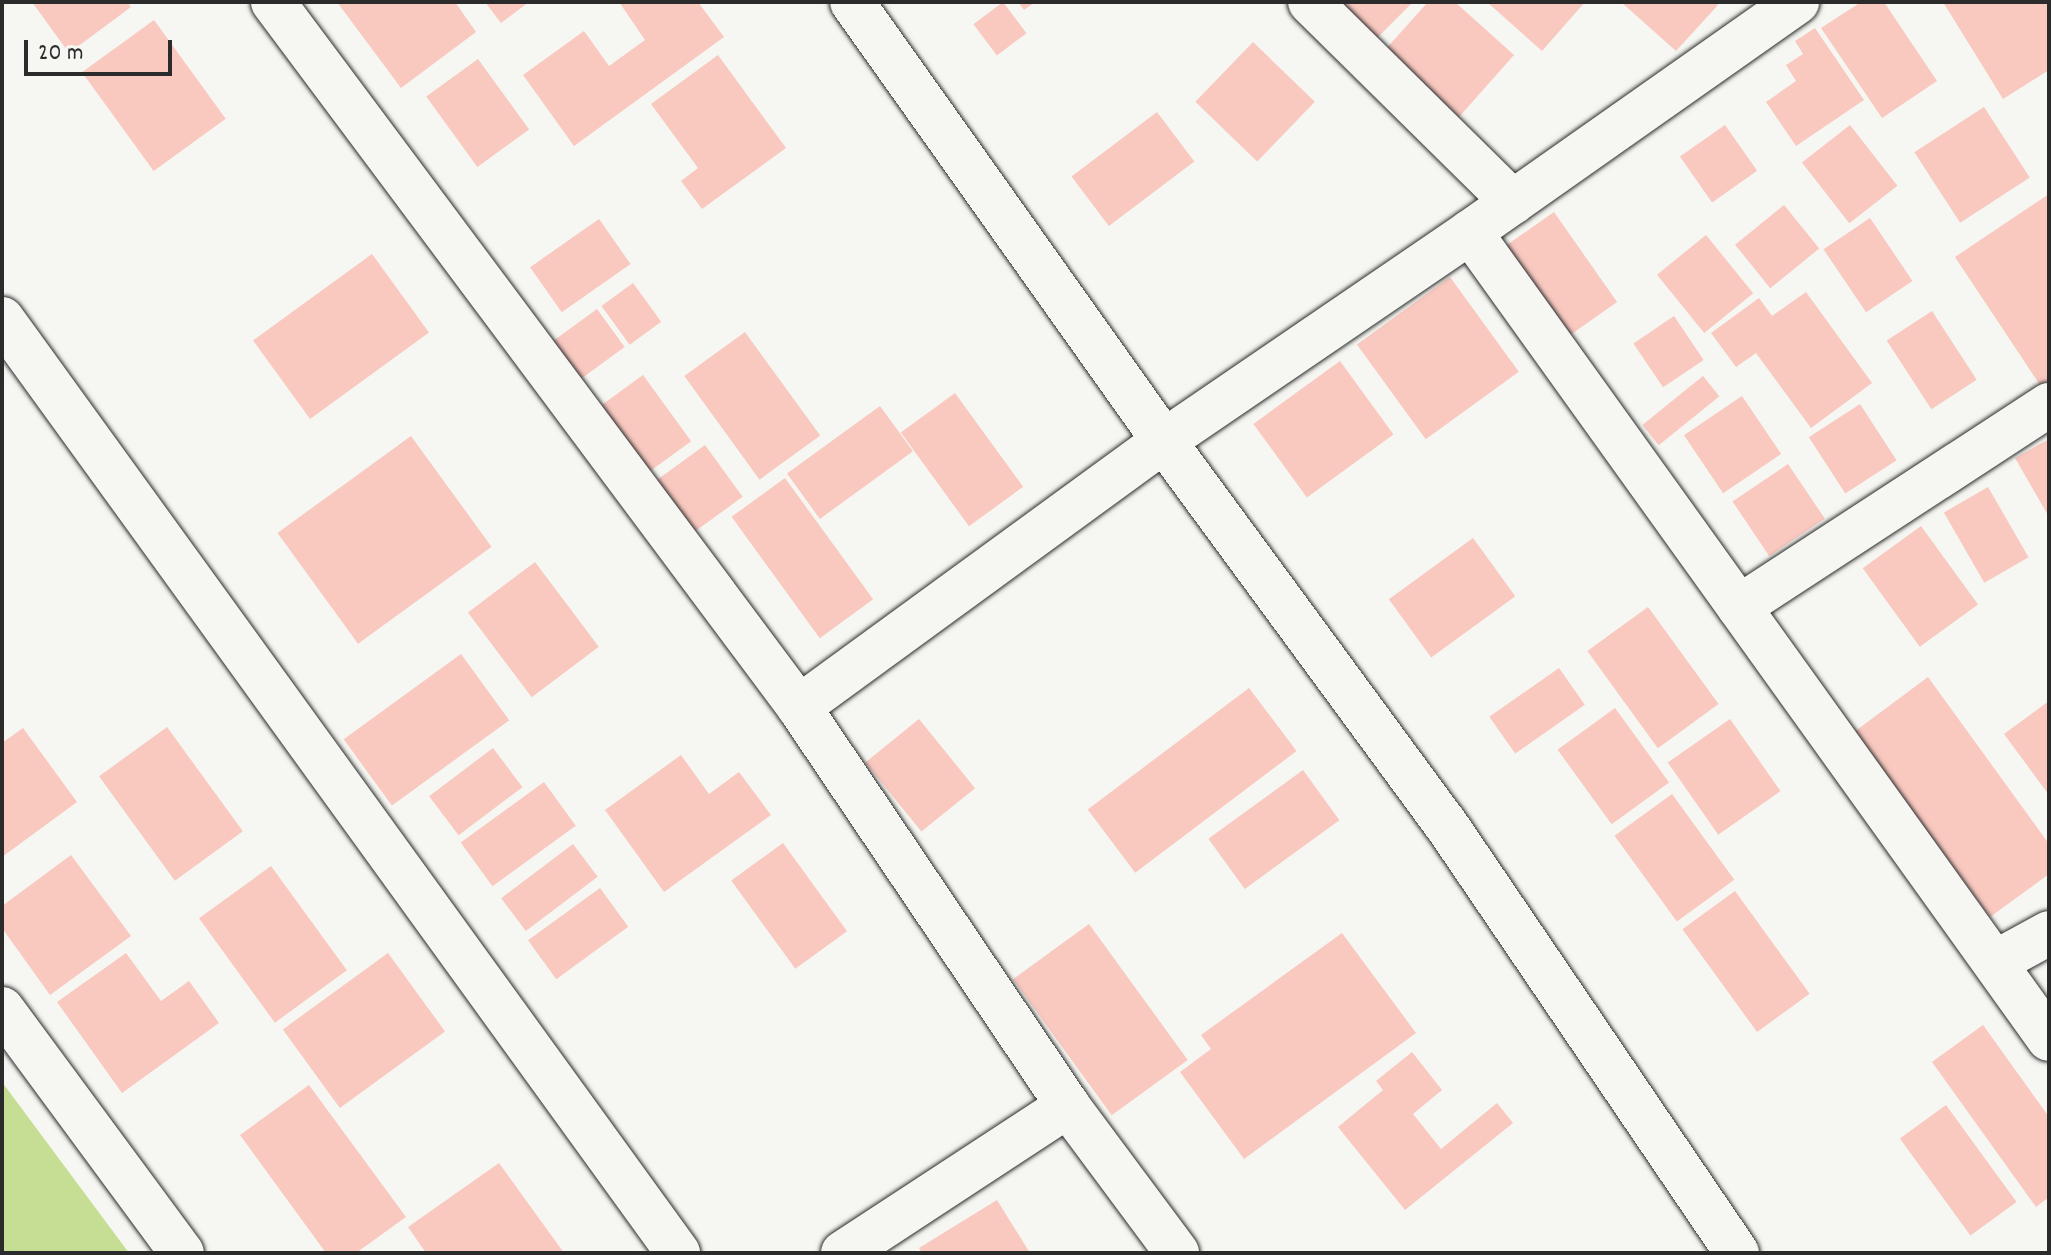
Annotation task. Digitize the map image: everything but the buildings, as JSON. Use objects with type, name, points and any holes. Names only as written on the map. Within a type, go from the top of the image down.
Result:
[{"type":"street","points":[[273,2],[799,707],[1068,1106],[1177,1253]]},
{"type":"street","points":[[852,2],[1164,441],[1445,823],[1737,1253]]},
{"type":"street","points":[[1310,2],[1513,202]]},
{"type":"street","points":[[799,707],[1164,441],[1470,232],[1797,2]]},
{"type":"street","points":[[1470,232],[2049,1039]]},
{"type":"street","points":[[2,319],[678,1253]]},
{"type":"street","points":[[1739,607],[2049,405]]},
{"type":"street","points":[[1996,962],[2049,933]]},
{"type":"street","points":[[2,1009],[182,1253]]},
{"type":"street","points":[[843,1253],[1068,1106]]},
{"type":"green space","points":[[2,1082],[129,1253],[2,1253]]}]
